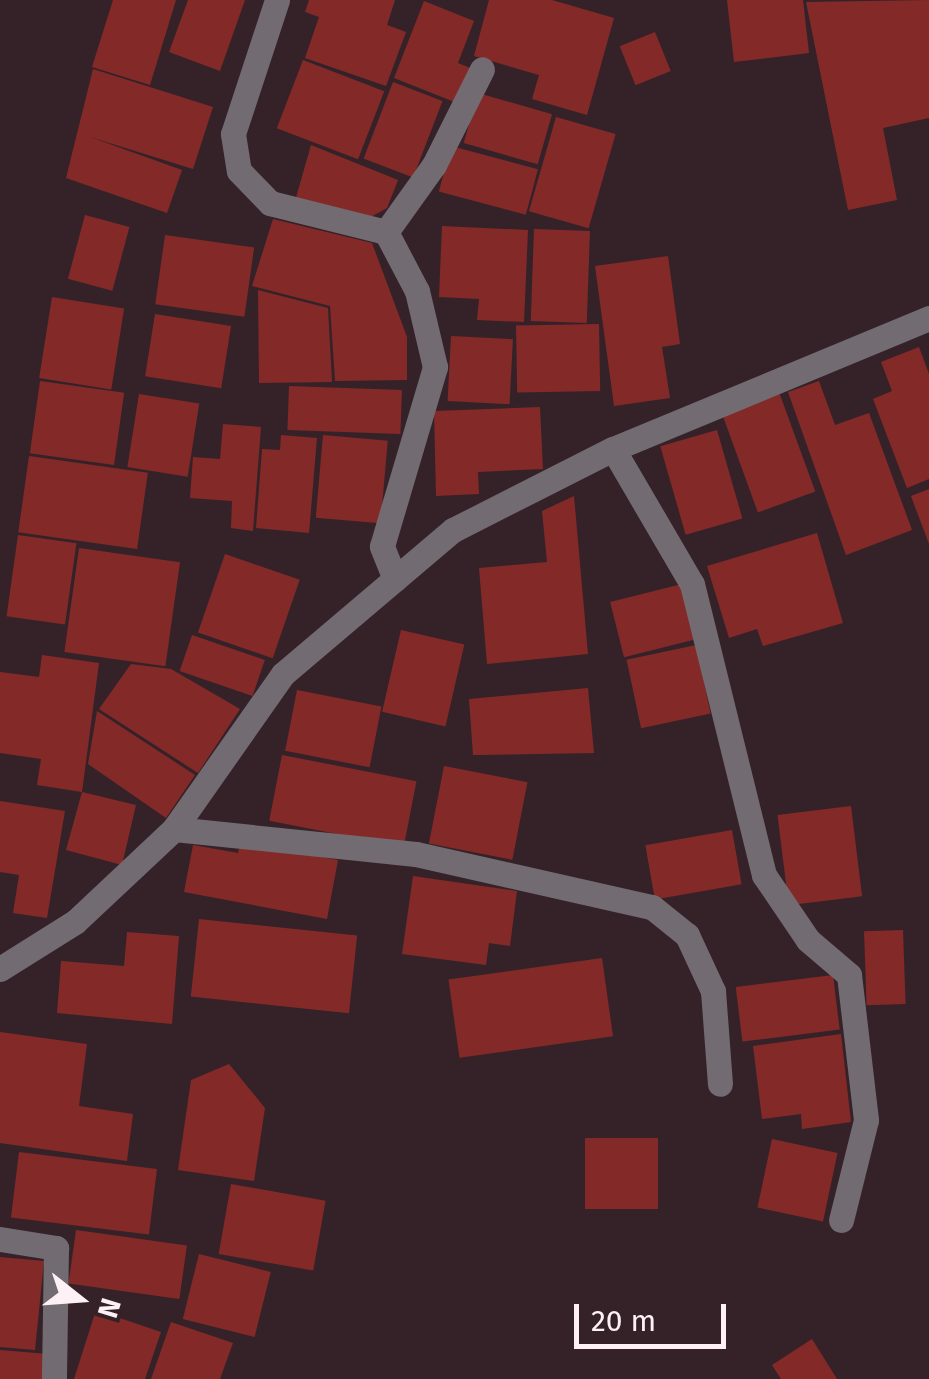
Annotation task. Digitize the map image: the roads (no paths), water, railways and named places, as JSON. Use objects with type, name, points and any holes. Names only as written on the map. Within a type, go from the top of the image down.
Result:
[{"type":"street","points":[[277,0],[232,134],[239,170],[270,203],[386,232],[417,292],[436,367],[382,546],[394,579]]},
{"type":"street","points":[[386,232],[434,165],[482,69]]},
{"type":"street","points":[[0,968],[75,922],[174,829],[283,674],[453,530],[613,449],[929,318]]},
{"type":"street","points":[[613,449],[692,584],[764,876],[808,940],[849,975],[866,1120],[841,1220]]},
{"type":"street","points":[[174,829],[416,854],[652,907],[687,934],[713,991],[720,1084]]},
{"type":"street","points":[[0,1239],[56,1248],[54,1379]]}]
